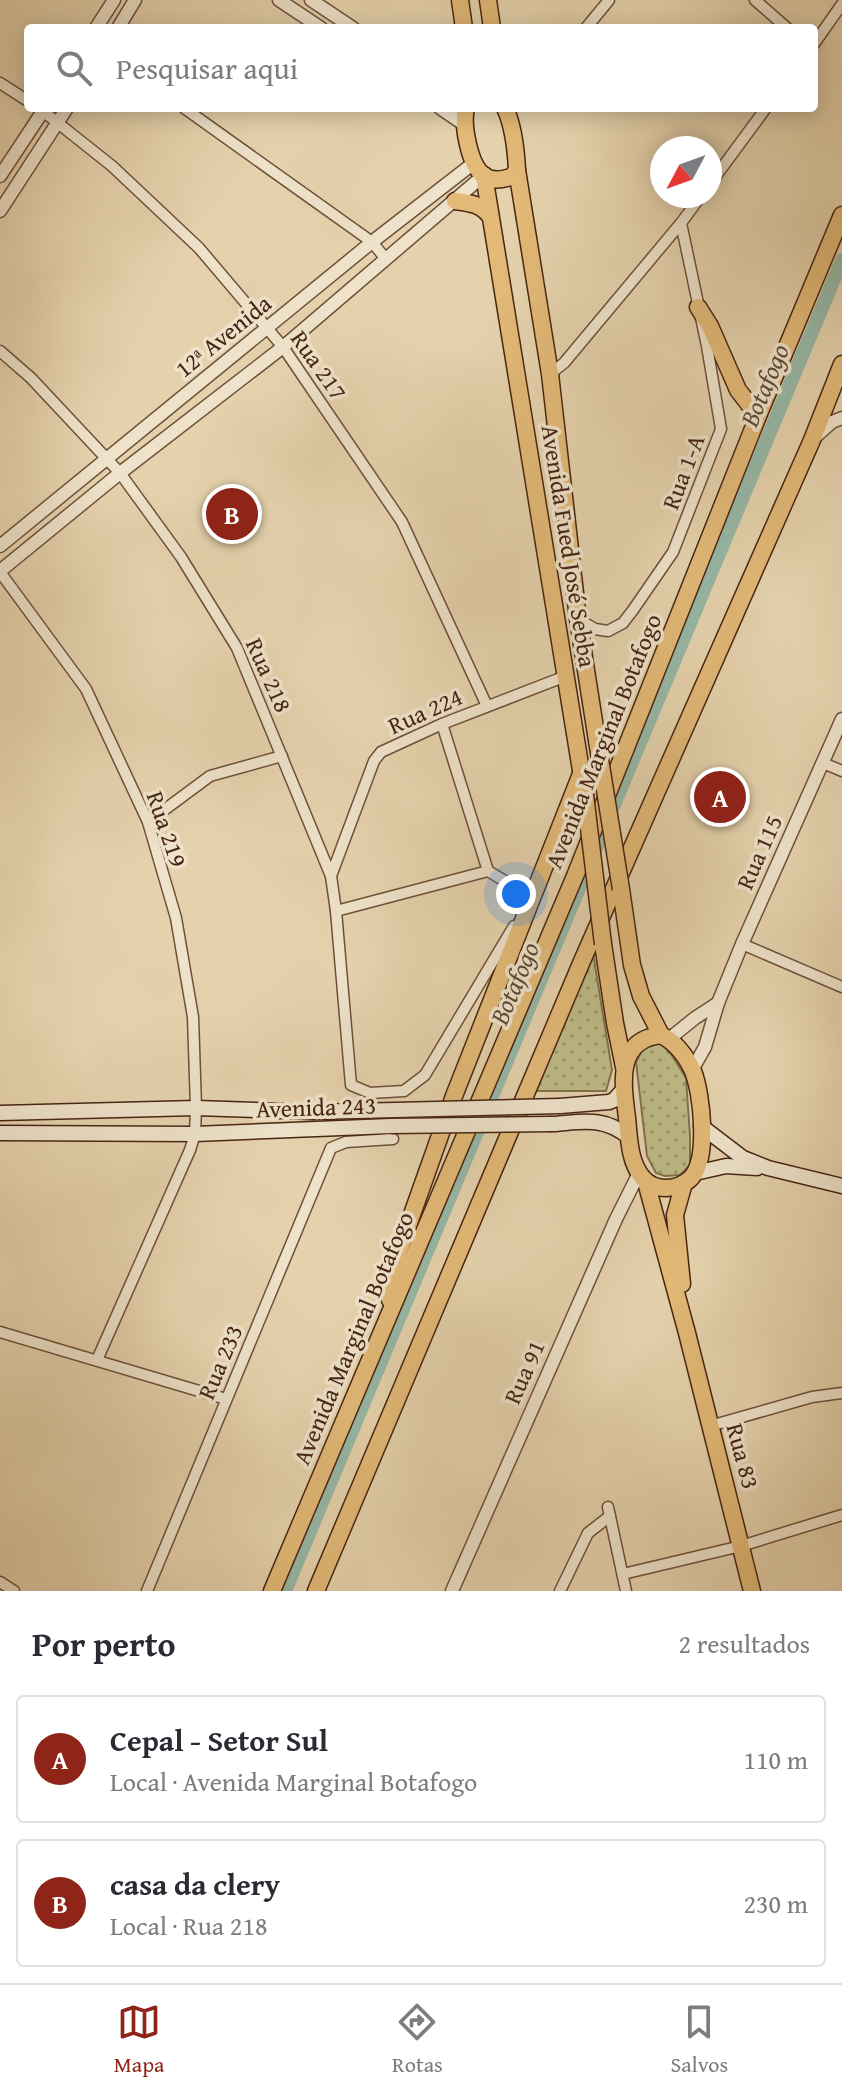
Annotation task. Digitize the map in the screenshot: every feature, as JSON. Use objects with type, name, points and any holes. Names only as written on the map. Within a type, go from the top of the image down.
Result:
[{"type":"main road","points":[[460,0],[463,24]]},
{"type":"main road","points":[[488,0],[491,24]]},
{"type":"main road","name":"Avenida Fued José Sebba","points":[[509,112],[550,374],[578,619],[596,742],[635,975],[641,996],[665,1037],[681,1052],[692,1070]]},
{"type":"main road","name":"Avenida Fued José Sebba","points":[[466,116],[468,144],[479,169],[490,216],[585,795],[603,944],[624,1067],[629,1137]]},
{"type":"main road","points":[[479,169],[492,180],[513,176],[517,170]]},
{"type":"main road","points":[[455,201],[478,205],[490,216]]},
{"type":"main road","name":"Avenida Marginal Botafogo","points":[[272,1591],[575,876],[758,416],[842,215]]},
{"type":"main road","points":[[698,307],[710,326],[738,390],[758,416]]},
{"type":"main road","points":[[316,1591],[576,976],[812,440],[842,364]]},
{"type":"main road","points":[[566,676],[573,677],[578,686],[596,742]]},
{"type":"main road","points":[[388,1317],[393,1268],[454,1096],[581,774]]},
{"type":"main road","points":[[624,1067],[636,1044],[645,1038],[665,1037]]},
{"type":"main road","name":"Rua 83","points":[[687,1333],[675,1215],[689,1178],[699,1162],[701,1146],[698,1087],[692,1070]]},
{"type":"main road","name":"Avenida 243","points":[[0,1113],[196,1108],[312,1112],[560,1106],[609,1102],[624,1089]]},
{"type":"main road","name":"Avenida 243","points":[[0,1133],[392,1132],[587,1122],[607,1123],[629,1137]]},
{"type":"main road","points":[[701,1126],[743,1158],[768,1168],[842,1186]]},
{"type":"main road","name":"Rua 83","points":[[629,1137],[633,1159],[643,1177],[687,1333],[752,1591]]},
{"type":"main road","points":[[643,1177],[656,1187],[669,1188],[726,1166],[768,1168]]},
{"type":"street","points":[[99,24],[114,0]]},
{"type":"street","points":[[120,24],[135,0]]},
{"type":"street","points":[[279,0],[315,24]]},
{"type":"street","points":[[311,0],[347,24]]},
{"type":"street","points":[[589,24],[609,0]]},
{"type":"street","points":[[755,0],[782,24]]},
{"type":"street","points":[[818,38],[842,4]]},
{"type":"street","points":[[0,83],[24,98]]},
{"type":"street","points":[[0,176],[40,112]]},
{"type":"street","name":"Rua 217","points":[[45,112],[112,166],[199,248],[283,347],[402,522],[487,706]]},
{"type":"street","points":[[0,211],[65,112]]},
{"type":"street","points":[[190,112],[372,242],[385,258]]},
{"type":"street","points":[[722,168],[763,112]]},
{"type":"street","name":"12ª Avenida","points":[[0,546],[372,242],[479,169]]},
{"type":"street","name":"12ª Avenida","points":[[0,572],[120,473],[283,347],[455,201],[479,169]]},
{"type":"street","points":[[550,374],[564,363],[692,208]]},
{"type":"street","name":"Rua 1-A","points":[[578,619],[595,629],[608,631],[623,623],[633,610],[673,552],[721,429],[681,223]]},
{"type":"street","name":"Rua 218","points":[[0,351],[31,378],[120,473],[181,557],[237,648],[331,876],[351,1085],[370,1093],[404,1091],[425,1075],[534,893]]},
{"type":"street","points":[[812,440],[832,422],[842,418]]},
{"type":"street","name":"Rua 219","points":[[0,572],[86,689],[148,822],[176,918],[193,1017],[195,1134],[97,1360]]},
{"type":"street","name":"Rua 224","points":[[331,876],[374,761],[381,752],[442,724],[566,676]]},
{"type":"street","name":"Rua 115","points":[[692,1070],[705,1047],[718,1003],[742,944],[842,719]]},
{"type":"street","points":[[442,724],[488,871],[520,890],[534,893]]},
{"type":"street","points":[[148,822],[210,776],[282,756]]},
{"type":"street","points":[[823,763],[842,771]]},
{"type":"street","points":[[336,911],[488,871]]},
{"type":"street","points":[[742,944],[842,987]]},
{"type":"street","points":[[665,1037],[718,1003]]},
{"type":"street","name":"Rua 233","points":[[147,1591],[331,1148],[392,1132]]},
{"type":"street","name":"Rua 91","points":[[452,1591],[616,1219],[643,1177]]},
{"type":"street","points":[[0,1332],[226,1399]]},
{"type":"street","points":[[710,1426],[812,1397],[842,1393]]},
{"type":"street","points":[[560,1591],[588,1533],[609,1512],[626,1591]]},
{"type":"street","points":[[623,1574],[741,1546],[842,1515]]},
{"type":"street","points":[[0,1582],[14,1591]]},
{"type":"shaded area","points":[[592,947],[612,1070],[606,1091],[527,1091]]},
{"type":"shaded area","points":[[653,1042],[663,1045],[686,1078],[690,1165],[680,1175],[656,1173],[647,1156],[636,1062],[644,1047]]},
{"type":"waterway","name":"Botafogo","points":[[285,1591],[842,260]]},
{"type":"place","name":"casa da clery","points":[[232,514]]},
{"type":"place","name":"Cepal - Setor Sul","points":[[720,797]]}]
